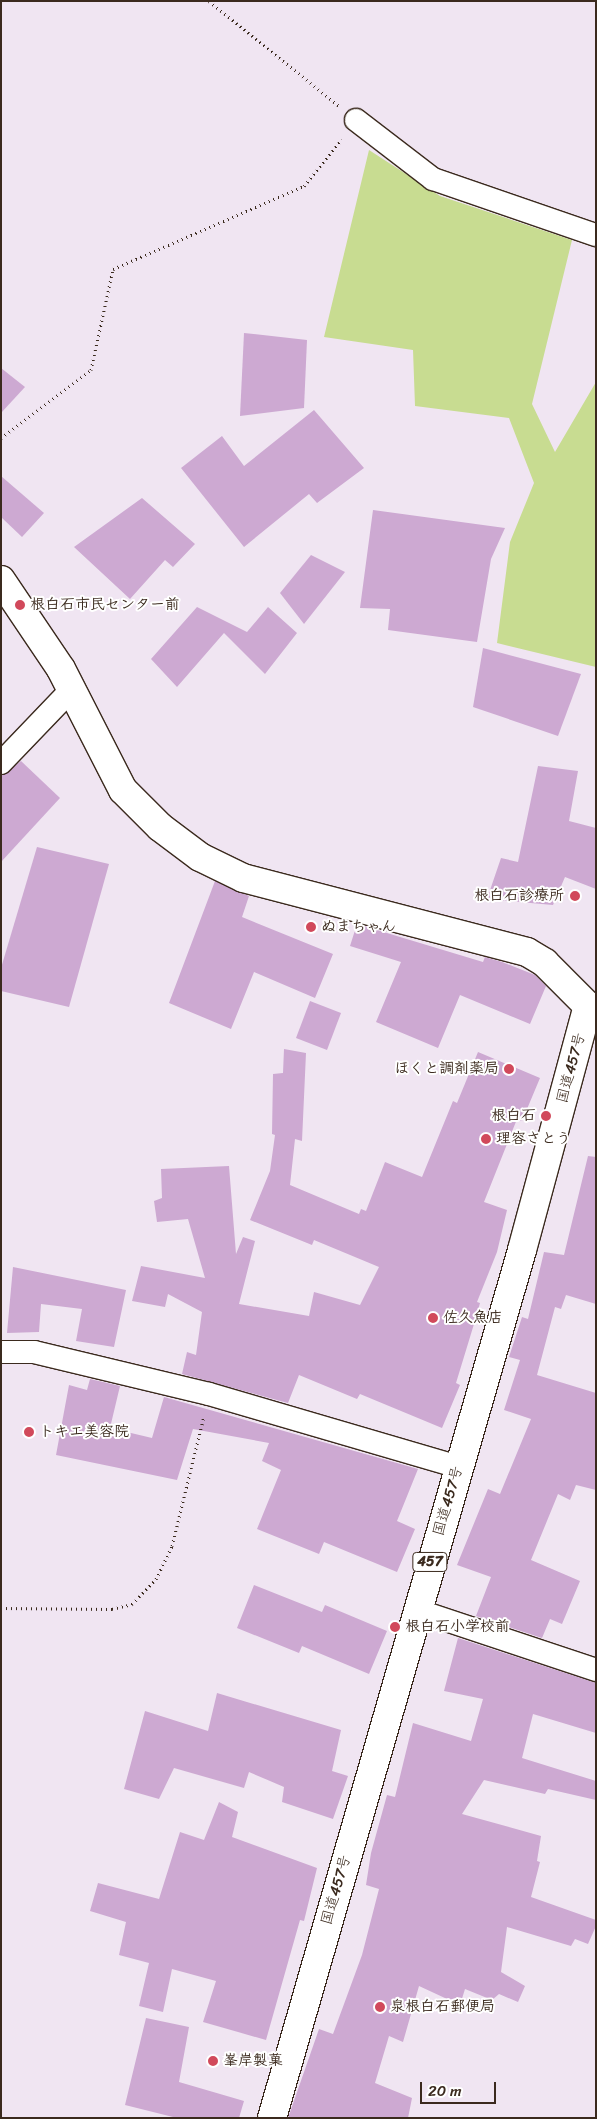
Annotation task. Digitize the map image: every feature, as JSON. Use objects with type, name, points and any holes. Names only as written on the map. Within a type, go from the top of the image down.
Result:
[{"type":"main road","points":[[1,580],[72,689],[123,790],[160,827],[200,858],[243,878],[528,952],[545,963],[592,1007]]},
{"type":"main road","name":"国道457号","points":[[272,2118],[416,1610],[592,1007]]},
{"type":"street","points":[[356,120],[433,179],[596,235]]},
{"type":"street","points":[[1,763],[72,689]]},
{"type":"street","points":[[1,1352],[34,1352],[209,1394],[458,1467]]},
{"type":"street","points":[[416,1610],[596,1670]]},
{"type":"path","points":[[1,438],[91,370],[113,269],[304,186],[356,120],[209,1]]},
{"type":"path","points":[[1,1608],[112,1608],[132,1604],[156,1579],[172,1546],[209,1394]]},
{"type":"green space","points":[[369,150],[440,196],[572,240],[532,404],[555,452],[596,382],[596,667],[497,643],[510,542],[534,483],[509,418],[415,406],[413,350],[324,337]]},
{"type":"building","points":[[244,333],[307,340],[304,408],[240,416]]},
{"type":"building","points":[[1,368],[25,387],[1,413]]},
{"type":"building","points":[[314,410],[364,468],[317,503],[309,494],[244,547],[181,468],[222,436],[244,466]]},
{"type":"building","points":[[1,476],[44,513],[22,537],[1,517]]},
{"type":"building","points":[[142,498],[195,544],[173,567],[165,560],[130,599],[74,547]]},
{"type":"building","points":[[373,510],[505,528],[491,559],[477,642],[388,630],[390,609],[360,608]]},
{"type":"building","points":[[311,555],[345,572],[304,624],[280,593]]},
{"type":"building","points":[[197,607],[247,632],[268,607],[297,633],[265,674],[224,633],[177,687],[151,659]]},
{"type":"building","points":[[483,648],[581,674],[558,736],[473,707]]},
{"type":"building","points":[[21,761],[60,798],[1,862],[1,776]]},
{"type":"building","points":[[538,766],[578,771],[569,821],[596,828],[596,889],[565,877],[553,905],[487,899],[501,858],[518,862]]},
{"type":"building","points":[[37,847],[109,864],[69,1007],[1,991],[1,968]]},
{"type":"building","points":[[215,881],[249,896],[242,917],[333,954],[315,998],[254,972],[231,1029],[169,1003]]},
{"type":"building","points":[[357,924],[483,962],[485,957],[535,975],[546,986],[530,1024],[460,995],[438,1048],[376,1022],[401,962],[350,946]]},
{"type":"building","points":[[310,1001],[341,1013],[327,1050],[296,1038]]},
{"type":"building","points":[[284,1049],[306,1053],[302,1141],[295,1139],[290,1185],[359,1214],[361,1209],[366,1211],[385,1162],[422,1177],[453,1101],[457,1103],[478,1052],[540,1078],[522,1121],[517,1119],[484,1202],[507,1210],[497,1252],[477,1302],[480,1303],[456,1383],[460,1385],[442,1428],[360,1394],[357,1399],[299,1375],[288,1403],[182,1374],[187,1352],[196,1355],[202,1312],[168,1294],[165,1307],[132,1301],[141,1266],[205,1278],[188,1219],[157,1222],[154,1201],[162,1198],[161,1169],[229,1166],[236,1254],[243,1237],[255,1241],[239,1304],[309,1316],[314,1292],[360,1305],[379,1267],[314,1240],[312,1245],[250,1220],[270,1171],[275,1135],[272,1134],[273,1074],[283,1073]]},
{"type":"building","points":[[588,1156],[596,1157],[596,1304],[566,1295],[561,1309],[555,1307],[537,1375],[596,1393],[596,1490],[576,1485],[570,1500],[558,1494],[531,1560],[580,1581],[562,1624],[550,1619],[542,1638],[476,1616],[491,1577],[457,1565],[488,1489],[500,1494],[531,1419],[504,1410],[520,1360],[509,1357],[522,1317],[528,1319],[544,1252],[564,1255]]},
{"type":"building","points":[[13,1267],[126,1290],[114,1347],[76,1341],[82,1309],[41,1304],[39,1332],[7,1333]]},
{"type":"building","points":[[90,1379],[120,1386],[110,1428],[152,1438],[164,1397],[418,1469],[397,1521],[415,1529],[397,1572],[324,1542],[319,1554],[257,1529],[281,1470],[262,1461],[269,1443],[193,1429],[177,1480],[56,1455],[69,1385],[87,1390]]},
{"type":"building","points":[[254,1585],[322,1612],[325,1605],[387,1631],[369,1674],[302,1646],[299,1653],[237,1628]]},
{"type":"building","points":[[458,1638],[596,1683],[596,1733],[533,1714],[522,1758],[596,1781],[596,1800],[548,1789],[545,1794],[484,1780],[462,1814],[541,1836],[537,1861],[540,1862],[531,1897],[596,1920],[596,1926],[588,1944],[575,1939],[571,1946],[507,1927],[501,1972],[525,1986],[518,2002],[499,1994],[492,2000],[465,1989],[460,2005],[419,1986],[403,2042],[389,2036],[375,2083],[412,2098],[408,2118],[288,2118],[319,2029],[333,2034],[362,1955],[379,1889],[366,1885],[371,1853],[387,1795],[395,1797],[413,1723],[471,1741],[483,1699],[444,1691]]},
{"type":"building","points":[[217,1693],[341,1730],[332,1771],[348,1776],[333,1819],[282,1802],[284,1787],[249,1772],[244,1788],[174,1768],[159,1799],[124,1789],[145,1711],[208,1731]]},
{"type":"building","points":[[219,1802],[238,1812],[232,1837],[317,1868],[304,1921],[300,1920],[266,2040],[203,2022],[216,1981],[172,1969],[163,2012],[139,2006],[149,1963],[119,1955],[126,1922],[90,1911],[98,1883],[159,1899],[180,1832],[204,1840]]},
{"type":"building","points":[[146,2018],[189,2027],[179,2082],[244,2101],[239,2118],[177,2118],[125,2105]]},
{"type":"place","name":"根白石市民センター前","points":[[20,605]]},
{"type":"place","name":"根白石診療所","points":[[575,896]]},
{"type":"place","name":"ぬまちゃん","points":[[311,927]]},
{"type":"place","name":"ほくと調剤薬局","points":[[509,1069]]},
{"type":"place","name":"根白石","points":[[546,1116]]},
{"type":"place","name":"理容さとう","points":[[486,1139]]},
{"type":"place","name":"佐久魚店","points":[[433,1318]]},
{"type":"place","name":"トキエ美容院","points":[[29,1432]]},
{"type":"place","name":"根白石小学校前","points":[[395,1627]]},
{"type":"place","name":"泉根白石郵便局","points":[[380,2007]]},
{"type":"place","name":"峯岸製菓","points":[[213,2061]]}]
